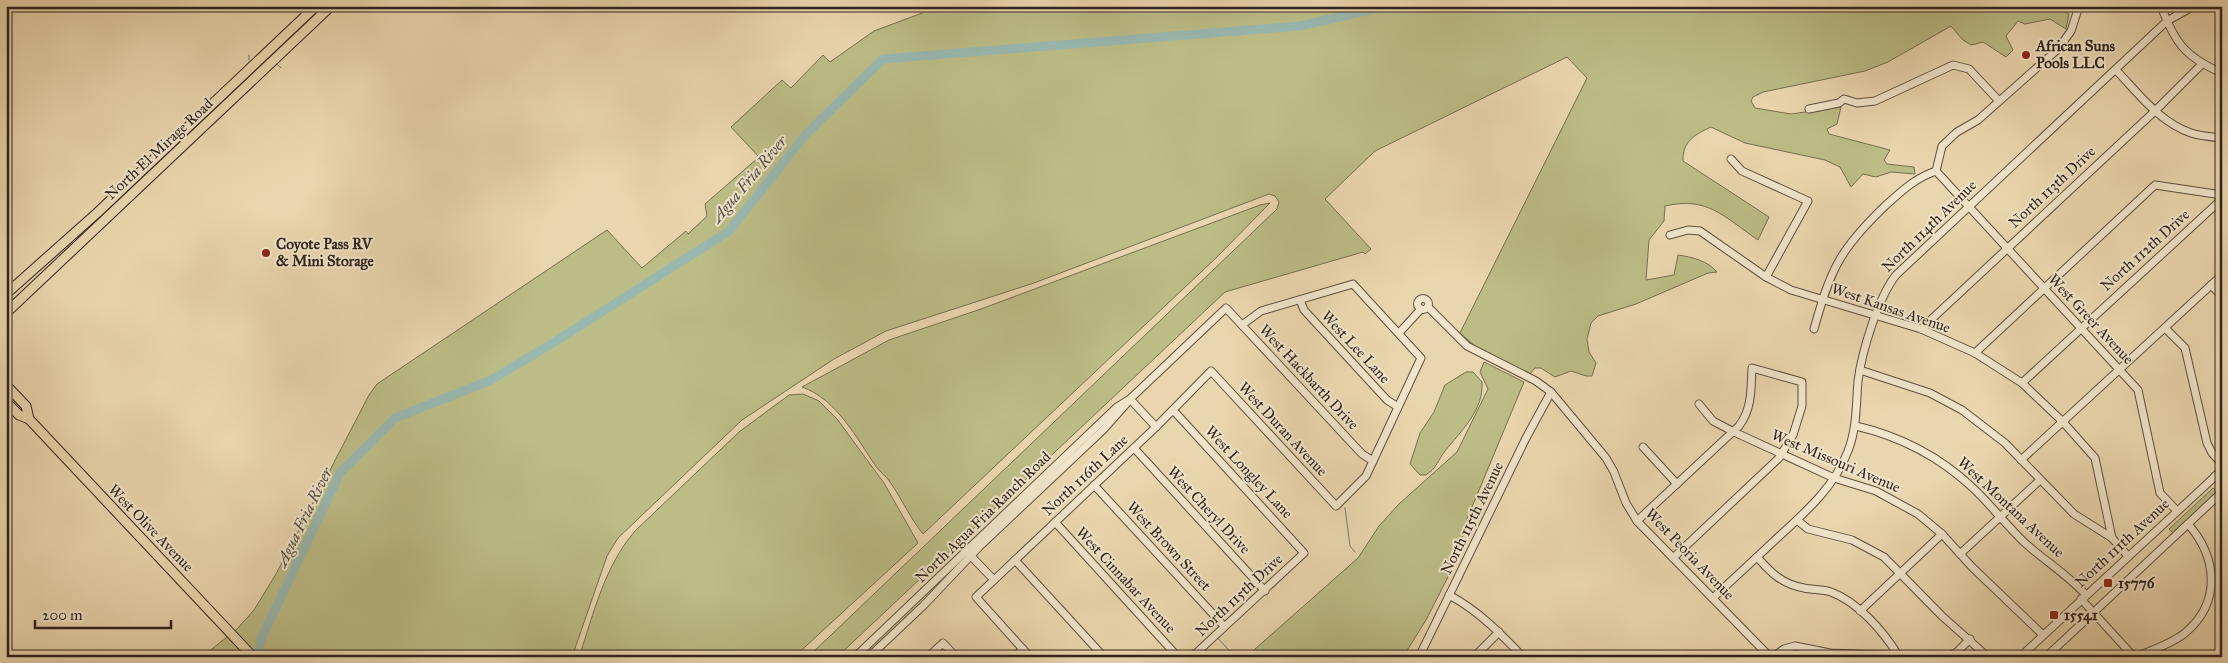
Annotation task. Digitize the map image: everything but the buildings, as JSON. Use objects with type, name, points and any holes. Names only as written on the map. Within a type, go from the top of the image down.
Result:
[{"type":"main road","name":"North El Mirage Road","points":[[6,294],[97,213],[316,6]]},
{"type":"main road","name":"North El Mirage Road","points":[[6,313],[331,6]]},
{"type":"main road","points":[[260,59],[267,67]]},
{"type":"main road","points":[[181,134],[188,141]]},
{"type":"main road","points":[[97,213],[104,220]]},
{"type":"main road","name":"West Olive Avenue","points":[[6,385],[26,406],[29,419]]},
{"type":"main road","name":"West Olive Avenue","points":[[6,402],[18,415],[29,419],[253,657]]},
{"type":"street","points":[[1814,329],[1822,299],[1835,266],[1856,234],[1912,182],[1936,171],[1942,146],[1949,138],[1978,120],[2058,48],[2071,32],[2079,6]]},
{"type":"street","points":[[2162,6],[2180,47],[2202,64],[2222,73]]},
{"type":"street","name":"North 114th Avenue","points":[[1713,598],[1820,498],[1834,478],[1847,452],[1856,426],[1860,370],[1864,352],[1883,296],[1896,275],[2167,21],[2192,7],[2204,6]]},
{"type":"street","points":[[2215,6],[2222,8]]},
{"type":"street","name":"North 113th Drive","points":[[1921,329],[2155,111],[2202,64]]},
{"type":"street","points":[[1809,109],[1839,103],[1844,99],[1857,102],[1875,100],[1953,65],[1969,69],[1999,101]]},
{"type":"street","points":[[2116,70],[2155,111],[2171,124],[2192,134],[2222,138]]},
{"type":"street","points":[[1875,100],[1878,110]]},
{"type":"street","points":[[1731,159],[1742,171],[1808,201],[1766,277]]},
{"type":"street","name":"West Greer Avenue","points":[[1936,171],[2138,390],[2160,493],[2177,511]]},
{"type":"street","points":[[1975,353],[2155,185],[2222,197]]},
{"type":"street","name":"North 112th Drive","points":[[2022,384],[2222,197]]},
{"type":"street","name":"West Kansas Avenue","points":[[1670,235],[1688,230],[1700,231],[1766,277],[1791,290],[1921,329],[1975,353],[2022,384],[2063,422],[2095,458],[2112,538],[2128,556]]},
{"type":"street","points":[[2021,460],[2222,275]]},
{"type":"street","points":[[1242,325],[1261,311],[1353,284],[1421,358],[1373,462]]},
{"type":"street","points":[[2211,285],[2222,296]]},
{"type":"street","name":"West Lee Lane","points":[[1300,300],[1304,310],[1336,345],[1387,400],[1398,407]]},
{"type":"street","name":"West Hackbarth Drive","points":[[1226,308],[1362,454],[1373,462]]},
{"type":"street","name":"North Agua Fria Ranch Road","points":[[855,657],[1103,430],[1122,410],[1130,398],[1226,308]]},
{"type":"street","name":"West Peoria Avenue","points":[[1399,333],[1425,308],[1467,346],[1536,381],[1551,392],[1606,458],[1614,472],[1626,503],[1637,521],[1770,657]]},
{"type":"street","points":[[2165,328],[2185,348],[2207,443],[2212,453],[2222,464]]},
{"type":"street","points":[[1637,521],[1734,432],[1746,418],[1750,405],[1752,368],[1802,382],[1802,406],[1793,435],[1782,454],[1673,558]]},
{"type":"street","points":[[1860,370],[1930,393],[1962,410],[1994,434],[2074,514],[2112,538]]},
{"type":"street","name":"West Duran Avenue","points":[[1211,371],[1340,506],[1362,481],[1373,462]]},
{"type":"street","name":"North 116th Lane","points":[[1023,650],[976,597],[1156,427],[1211,371]]},
{"type":"street","name":"North 115th Avenue","points":[[1419,657],[1526,438],[1551,392]]},
{"type":"street","points":[[1130,398],[1156,427]]},
{"type":"street","name":"West Missouri Avenue","points":[[1699,404],[1713,421],[1734,432],[1834,478],[1860,485],[1892,498],[1918,514],[1942,534],[2043,635]]},
{"type":"street","name":"West Longley Lane","points":[[1172,410],[1304,553]]},
{"type":"street","name":"West Montana Avenue","points":[[1856,426],[1894,438],[1937,460],[1974,488],[2024,541],[2048,563],[2069,576],[2093,612],[2135,657]]},
{"type":"street","points":[[1643,447],[1677,484]]},
{"type":"street","name":"West Cheryl Drive","points":[[1134,448],[1265,591]]},
{"type":"street","name":"North 111th Avenue","points":[[2020,657],[2222,470]]},
{"type":"street","points":[[2215,476],[2222,483]]},
{"type":"street","points":[[1960,554],[2040,480]]},
{"type":"street","name":"West Brown Street","points":[[1094,485],[1224,626]]},
{"type":"street","name":"North 111th Avenue","points":[[2046,657],[2222,492]]},
{"type":"street","points":[[1797,520],[1808,529],[1844,537],[1864,545],[1884,557],[1942,616],[1988,657]]},
{"type":"street","name":"West Cinnabar Avenue","points":[[1054,522],[1178,657]]},
{"type":"street","points":[[2135,657],[2184,634],[2196,622],[2206,606],[2212,583],[2211,569],[2205,547],[2188,524]]},
{"type":"street","points":[[1860,611],[1942,534]]},
{"type":"street","points":[[969,553],[994,580]]},
{"type":"street","name":"North Agua Fria Ranch Road","points":[[869,657],[924,605],[969,553]]},
{"type":"street","name":"North 115th Drive","points":[[1192,657],[1304,553]]},
{"type":"street","points":[[1757,557],[1782,581],[1793,586],[1831,592],[1845,599],[1860,611],[1890,643],[1898,655]]},
{"type":"street","points":[[1015,560],[1104,657]]},
{"type":"street","points":[[1449,595],[1470,606],[1523,657]]},
{"type":"street","points":[[1474,657],[1499,632]]},
{"type":"street","points":[[1947,657],[1957,652],[1970,639]]},
{"type":"street","points":[[928,657],[943,643],[956,657]]},
{"type":"street","points":[[1773,657],[1784,649],[1795,646],[1830,653],[1933,657]]},
{"type":"street","points":[[1015,657],[1023,650],[1030,657]]},
{"type":"green space","points":[[941,6],[2051,6],[2069,14],[2066,29],[2050,19],[2025,24],[2018,21],[2006,36],[2013,50],[2006,57],[1983,42],[1971,45],[1963,40],[1951,26],[1888,62],[1865,71],[1763,92],[1753,97],[1751,101],[1755,108],[1791,114],[1841,107],[1837,124],[1827,129],[1829,134],[1890,150],[1884,160],[1887,164],[1914,167],[1915,174],[1891,172],[1876,177],[1863,174],[1851,187],[1840,167],[1825,160],[1745,143],[1711,127],[1700,132],[1687,143],[1683,154],[1683,161],[1769,217],[1758,240],[1725,216],[1704,206],[1680,204],[1665,206],[1664,221],[1649,240],[1646,280],[1674,275],[1678,255],[1699,260],[1717,272],[1708,273],[1636,304],[1598,316],[1591,323],[1587,339],[1589,352],[1596,363],[1592,376],[1571,371],[1555,377],[1541,368],[1535,368],[1529,375],[1476,347],[1460,333],[1587,78],[1567,57],[1375,151],[1325,199],[1371,249],[1365,254],[1363,252],[1225,292],[837,657],[808,657],[1277,209],[1279,202],[1275,196],[1269,194],[1034,283],[886,331],[834,359],[742,420],[618,538],[607,556],[572,657],[202,657],[237,629],[254,610],[276,574],[369,395],[377,384],[607,230],[642,268],[686,231],[688,234],[707,216],[705,204],[759,157],[731,127],[782,80],[791,88],[823,55],[830,62],[874,31]]},
{"type":"green space","points":[[1270,203],[1217,257],[923,534],[889,480],[877,468],[836,410],[826,401],[802,387],[889,340],[981,309],[1260,205]]},
{"type":"green space","points":[[1484,362],[1524,382],[1467,519],[1465,532],[1447,564],[1449,569],[1448,577],[1426,620],[1403,657],[1246,657],[1358,558],[1379,526],[1399,504],[1457,452],[1488,389],[1480,372]]},
{"type":"green space","points":[[1466,372],[1473,372],[1482,382],[1482,392],[1475,411],[1433,470],[1426,475],[1420,475],[1410,464],[1420,433],[1434,412],[1445,385]]},
{"type":"green space","points":[[803,394],[819,401],[837,419],[884,483],[918,543],[794,657],[579,657],[595,607],[608,575],[624,545],[635,531],[739,432],[789,395]]},
{"type":"green space","points":[[2213,488],[2217,492],[2173,533],[2169,529]]},
{"type":"waterway","name":"Agua Fria River","points":[[257,657],[261,639],[340,473],[395,418],[491,380],[553,343],[729,231],[806,134],[883,59],[1300,26],[1387,6]]},
{"type":"waterway","points":[[249,55],[249,60]]},
{"type":"waterway","points":[[277,64],[281,68]]},
{"type":"waterway","points":[[1345,508],[1350,546],[1355,552]]},
{"type":"waterway","points":[[1217,637],[1235,657]]},
{"type":"place","name":"African Suns Pools LLC","points":[[2026,55]]},
{"type":"place","name":"Coyote Pass RV & Mini Storage","points":[[266,253]]},
{"type":"place","name":"15776","points":[[2108,583]]},
{"type":"place","name":"15541","points":[[2054,615]]}]
